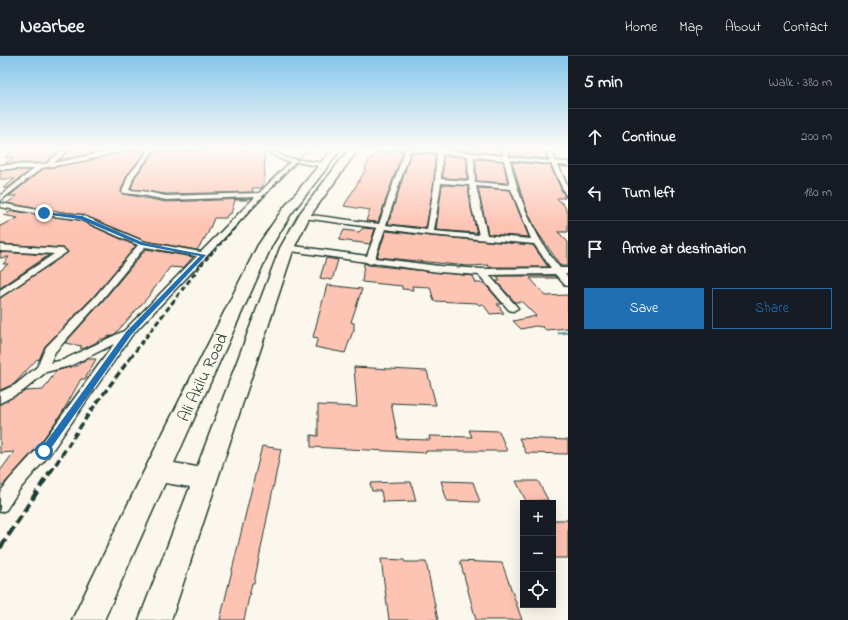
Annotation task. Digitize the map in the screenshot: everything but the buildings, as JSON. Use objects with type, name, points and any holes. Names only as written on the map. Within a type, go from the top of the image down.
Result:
[{"type":"main road","name":"Ali Akilu Road","points":[[88,620],[266,245],[286,213],[317,174]]},
{"type":"main road","name":"Ali Akilu Road","points":[[155,620],[287,248],[304,216],[335,174]]},
{"type":"main road","points":[[158,471],[206,479]]},
{"type":"street","points":[[0,199],[33,174]]},
{"type":"street","points":[[132,174],[125,192],[142,193],[166,198],[260,195]]},
{"type":"street","points":[[0,505],[14,485],[44,451],[128,333],[281,174]]},
{"type":"street","points":[[370,261],[400,174]]},
{"type":"street","points":[[430,234],[438,174]]},
{"type":"street","points":[[472,174],[476,208],[484,238]]},
{"type":"street","points":[[511,174],[514,187],[537,242],[557,271],[568,283]]},
{"type":"street","points":[[560,174],[568,194]]},
{"type":"street","points":[[438,181],[514,187]]},
{"type":"street","points":[[0,205],[44,213],[81,217],[143,244],[204,255]]},
{"type":"street","points":[[304,216],[430,234],[537,242]]},
{"type":"street","points":[[42,369],[50,350],[97,300],[143,244]]},
{"type":"street","points":[[0,248],[63,252],[0,294]]},
{"type":"street","points":[[287,248],[370,261],[439,269],[482,272],[568,271]]},
{"type":"street","points":[[482,272],[513,308]]},
{"type":"street","points":[[0,398],[19,388],[42,369],[66,363],[128,333]]},
{"type":"street","points":[[0,388],[19,388]]},
{"type":"waterway","points":[[559,333],[568,332]]},
{"type":"railway","points":[[259,201],[284,174]]},
{"type":"railway","points":[[197,270],[260,200]]},
{"type":"railway","points":[[130,358],[198,269]]},
{"type":"railway","points":[[50,473],[90,412],[131,357]]},
{"type":"railway","points":[[0,548],[50,472]]},
{"type":"route","points":[[44,213],[81,217],[94,224],[143,244],[169,247],[204,255],[128,333],[44,451]]}]
